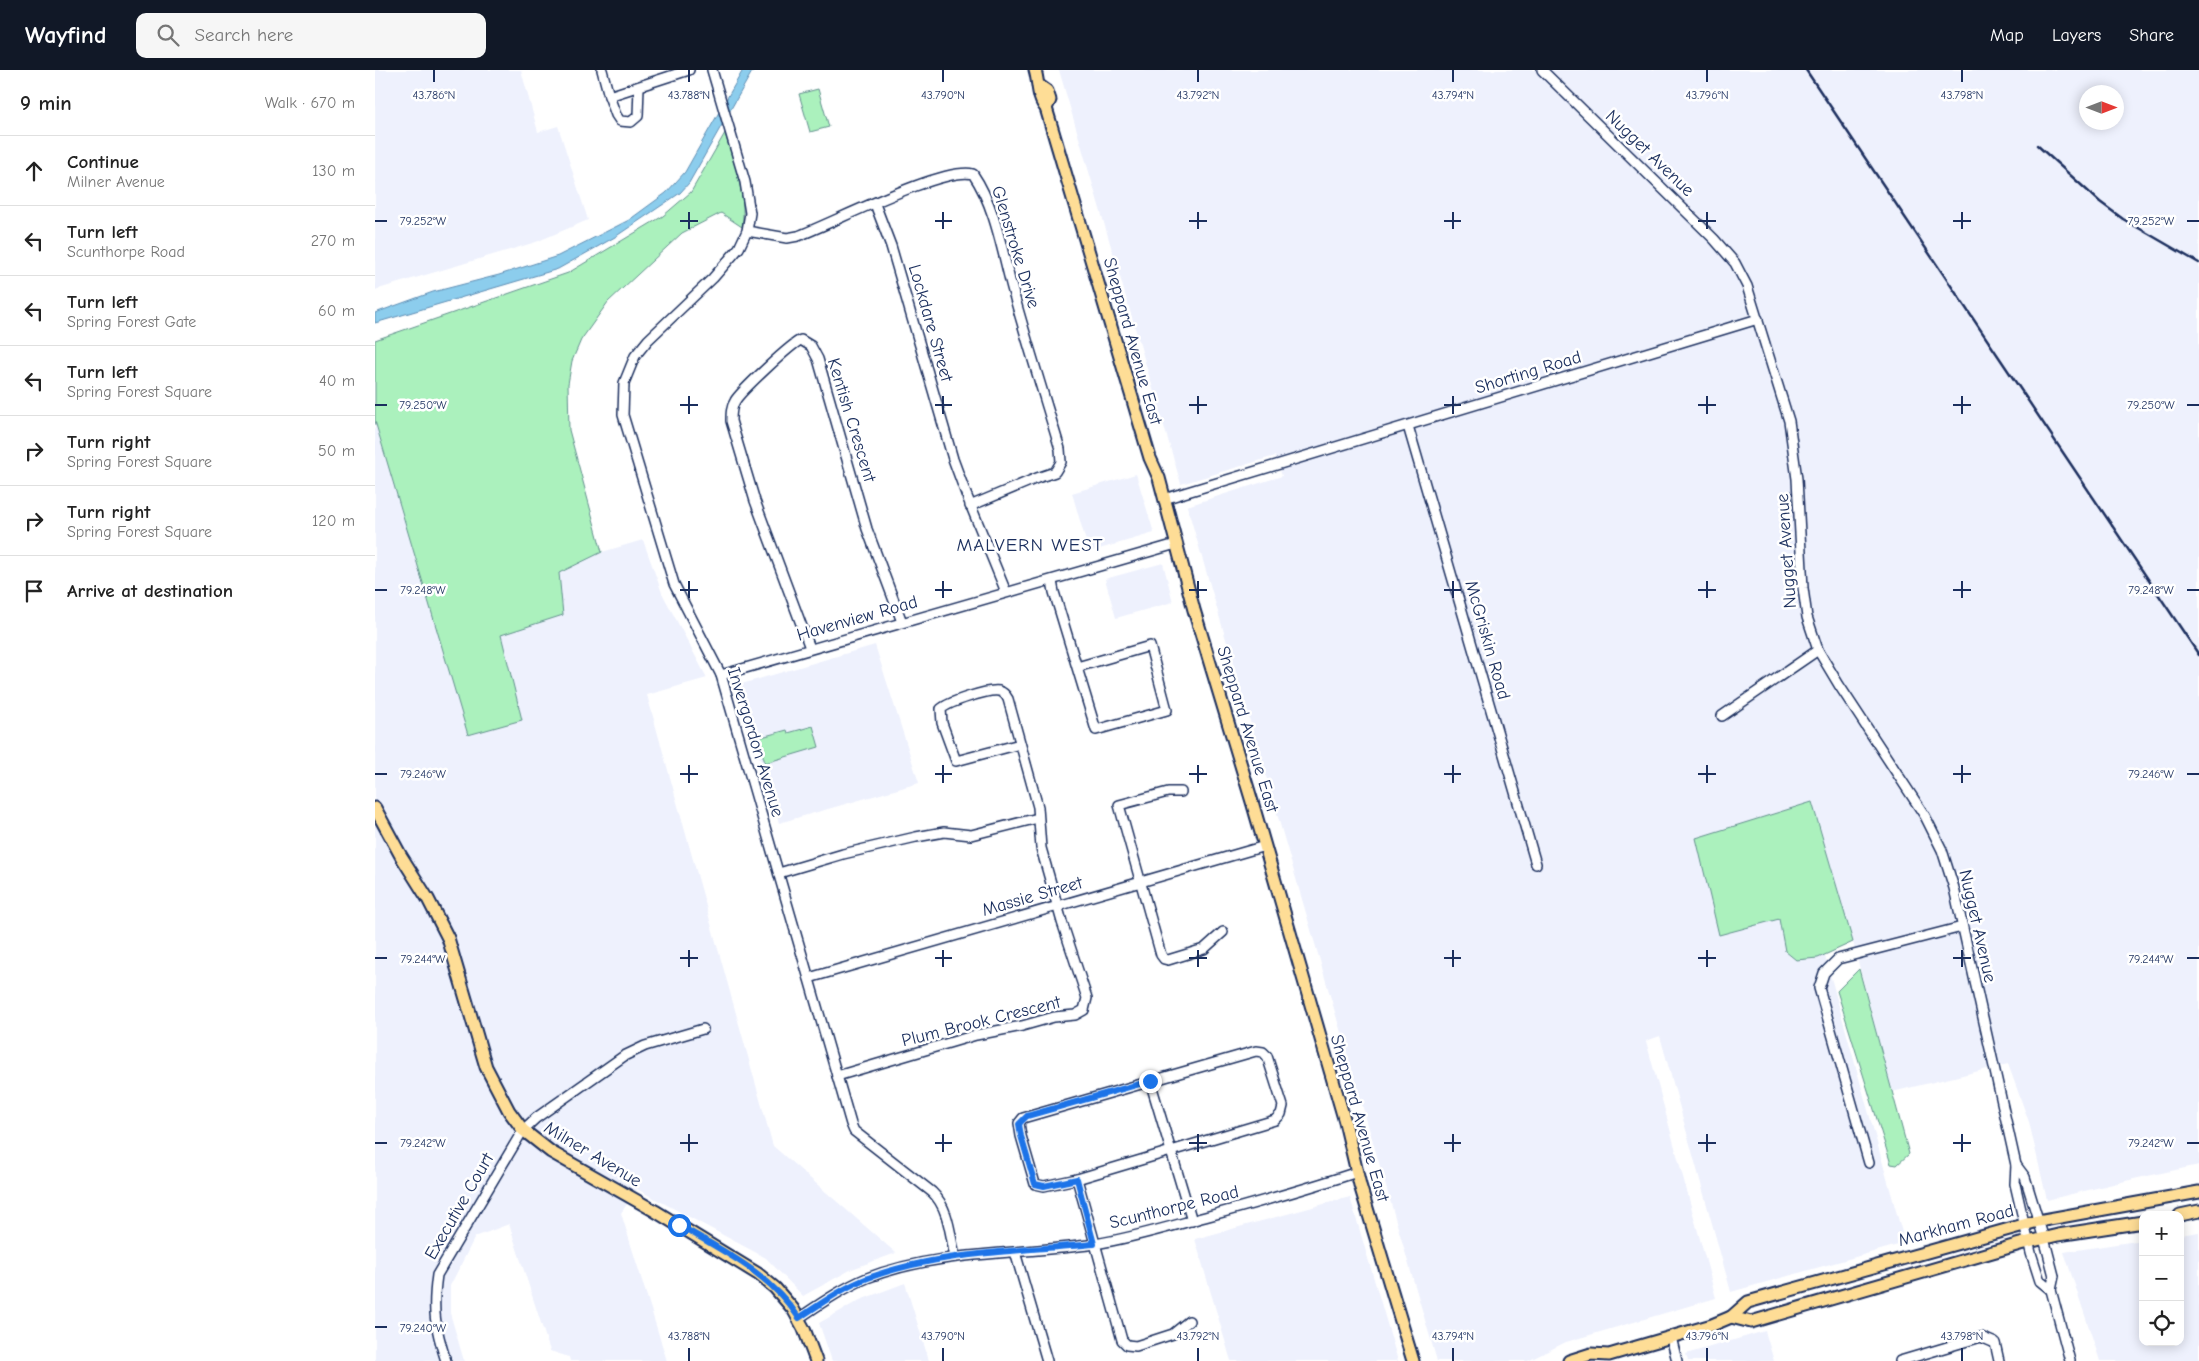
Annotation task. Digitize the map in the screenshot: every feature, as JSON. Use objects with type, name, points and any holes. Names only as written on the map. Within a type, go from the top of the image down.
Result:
[{"type":"main road","name":"Sheppard Avenue East","points":[[1035,70],[1040,86],[1047,91],[1050,100],[1046,108],[1150,458],[1159,478],[1176,544],[1413,1361]]},
{"type":"main road","name":"Milner Avenue","points":[[375,808],[401,856],[428,899],[448,938],[486,1067],[509,1112],[523,1130],[551,1152],[663,1216],[758,1274],[775,1288],[799,1318],[816,1361]]},
{"type":"main road","name":"Markham Road","points":[[1569,1361],[1591,1354],[1607,1358],[1731,1317],[1748,1302],[2038,1221],[2199,1192]]},
{"type":"main road","points":[[2184,1214],[2199,1211]]},
{"type":"main road","name":"Markham Road","points":[[1731,1317],[1751,1322],[2043,1238],[2139,1223]]},
{"type":"street","points":[[602,70],[615,115],[620,122],[631,122],[638,116],[640,108],[639,86]]},
{"type":"street","points":[[609,96],[689,70]]},
{"type":"street","name":"Invergordon Avenue","points":[[712,70],[749,202],[750,213],[747,231],[739,248],[713,278],[648,340],[635,356],[626,375],[623,394],[625,424],[669,572],[691,620],[721,675],[854,1132],[932,1192],[941,1202],[948,1221],[955,1257]]},
{"type":"street","name":"Nugget Avenue","points":[[1542,70],[1714,239],[1740,272],[1747,286],[1791,430],[1797,479],[1803,588],[1807,617],[1818,650],[1925,816],[1944,855],[1954,888],[2016,1165],[2015,1184],[2028,1242],[2040,1280],[2051,1290]]},
{"type":"street","name":"Glenstroke Drive","points":[[747,231],[787,238],[798,236],[920,184],[969,172],[979,181],[994,223],[1029,349],[1060,449],[1061,462],[1059,469],[1048,476],[1043,475],[970,506]]},
{"type":"street","name":"Lockdare Street","points":[[875,204],[891,246],[953,458],[970,506],[1006,592]]},
{"type":"street","name":"Shorting Road","points":[[1164,499],[1758,319]]},
{"type":"street","name":"Kentish Crescent","points":[[810,648],[755,501],[731,421],[732,407],[739,394],[801,340],[811,346],[818,359],[867,529],[902,622]]},
{"type":"street","name":"McGriskin Road","points":[[1408,426],[1536,864]]},
{"type":"street","name":"Havenview Road","points":[[721,675],[1176,544]]},
{"type":"street","points":[[1051,581],[1095,730],[1167,710],[1150,646],[1077,667]]},
{"type":"street","points":[[1722,716],[1818,650]]},
{"type":"street","points":[[1020,744],[956,761],[941,723],[941,709],[946,704],[998,691],[1008,699],[1038,806],[1041,848],[1057,906]]},
{"type":"street","points":[[1181,792],[1168,792],[1119,804],[1164,959],[1204,949],[1223,932]]},
{"type":"street","points":[[779,873],[843,854],[916,837],[943,832],[971,836],[1038,818]]},
{"type":"street","name":"Massie Street","points":[[809,978],[1265,846]]},
{"type":"street","name":"Plum Brook Crescent","points":[[837,1076],[976,1035],[1022,1026],[1054,1016],[1081,1013],[1086,1006],[1087,998],[1057,906]]},
{"type":"street","points":[[1869,1163],[1819,988],[1824,973],[1838,959],[1962,927]]},
{"type":"street","name":"Executive Court","points":[[446,1361],[435,1329],[434,1300],[437,1275],[523,1130],[536,1118],[624,1056],[645,1046],[703,1029]]},
{"type":"street","points":[[1256,1051],[1263,1052],[1267,1056],[1283,1106],[1281,1114],[1275,1120],[1077,1179],[1044,1186],[1035,1184],[1021,1136],[1019,1124],[1023,1118],[1150,1081],[1256,1051]]},
{"type":"street","points":[[1150,1081],[1192,1221]]},
{"type":"street","name":"Nugget Avenue","points":[[2016,1165],[2025,1177],[2054,1276],[2051,1290]]},
{"type":"street","name":"Scunthorpe Road","points":[[799,1318],[830,1298],[867,1278],[920,1264],[955,1257],[1094,1244],[1142,1234],[1357,1172]]},
{"type":"street","points":[[1077,1179],[1121,1340],[1127,1345],[1136,1346],[1173,1334],[1189,1320]]},
{"type":"street","points":[[1015,1252],[1047,1361]]},
{"type":"street","points":[[2051,1290],[2070,1361]]},
{"type":"street","points":[[1671,1337],[1677,1361]]},
{"type":"street","points":[[1899,1361],[1981,1337],[1995,1343],[1999,1361]]},
{"type":"shaded area","points":[[375,70],[521,70],[538,132],[558,126],[588,220],[536,242],[375,290]]},
{"type":"shaded area","points":[[1059,70],[2199,70],[2199,1165],[2047,1200],[2029,1122],[2008,1064],[1892,1092],[1853,942],[1812,802],[1696,838],[1811,906],[1905,1243],[1731,1292],[1660,1036],[1646,1041],[1716,1298],[1566,1342],[1528,1361],[1437,1361],[1187,506],[1282,476],[1275,456],[1181,484]]},
{"type":"shaded area","points":[[375,421],[469,735],[522,720],[501,635],[563,615],[559,573],[602,552],[643,540],[662,593],[707,678],[647,695],[773,1146],[896,1253],[852,1269],[803,1296],[766,1258],[637,1189],[621,1213],[667,1361],[570,1361],[569,1357],[550,1351],[509,1224],[475,1237],[450,1286],[450,1313],[464,1361],[375,1361]]},
{"type":"shaded area","points":[[1136,474],[1154,533],[1089,552],[1072,493]]},
{"type":"shaded area","points":[[1163,563],[1173,602],[1116,618],[1105,579]]},
{"type":"shaded area","points":[[875,645],[919,783],[779,823],[738,685]]},
{"type":"shaded area","points":[[1350,1197],[1398,1361],[1231,1361],[1195,1239]]},
{"type":"shaded area","points":[[2199,1232],[2199,1361],[2100,1361],[2064,1252],[2139,1241],[2139,1346],[2184,1346],[2184,1234]]},
{"type":"shaded area","points":[[905,1283],[929,1361],[832,1361],[819,1323],[860,1300]]},
{"type":"shaded area","points":[[1765,1331],[1774,1361],[1688,1361],[1686,1354]]},
{"type":"green space","points":[[818,89],[829,127],[810,132],[799,94]]},
{"type":"green space","points":[[725,133],[741,191],[743,203],[742,227],[721,213],[682,233],[608,302],[581,340],[572,361],[568,384],[569,430],[602,552],[559,573],[563,615],[501,635],[522,720],[468,735],[375,421],[375,340],[568,273],[663,216],[691,192]]},
{"type":"green space","points":[[813,726],[819,747],[765,763],[758,738],[787,730],[788,733]]},
{"type":"green space","points":[[1812,802],[1853,942],[1818,958],[1796,960],[1785,951],[1779,919],[1719,935],[1696,838]]},
{"type":"green space","points":[[1859,969],[1909,1154],[1897,1165],[1891,1164],[1837,991]]},
{"type":"water","points":[[743,70],[753,70],[689,183],[680,193],[615,237],[558,269],[375,323],[375,313],[433,292],[499,275],[558,256],[629,220],[666,193],[685,172]]},
{"type":"railway","points":[[1806,70],[2199,655]]},
{"type":"railway","points":[[2037,145],[2100,202],[2123,219],[2199,263]]},
{"type":"district","name":"MALVERN WEST","points":[[1030,544]]},
{"type":"route","points":[[679,1225],[758,1274],[775,1288],[799,1318],[830,1298],[867,1278],[920,1264],[955,1257],[1094,1244],[1077,1179],[1044,1186],[1035,1184],[1019,1124],[1027,1116],[1150,1081]]}]
